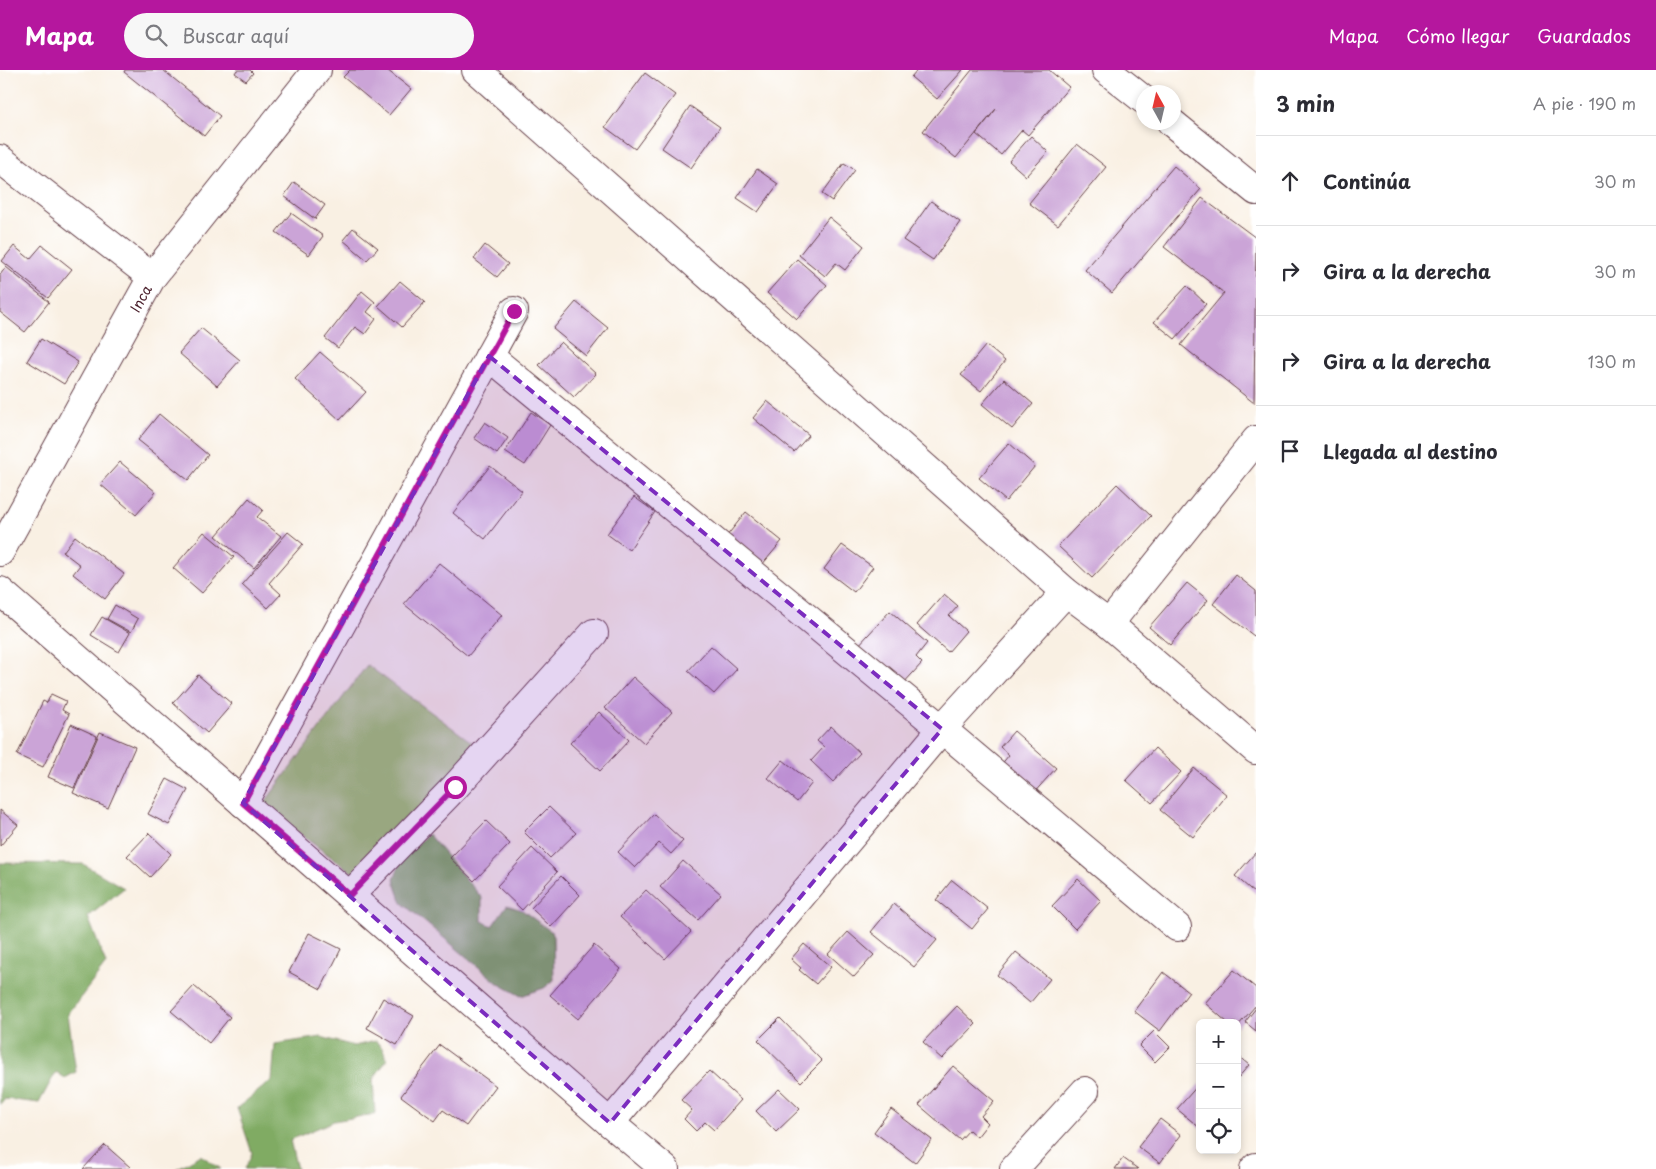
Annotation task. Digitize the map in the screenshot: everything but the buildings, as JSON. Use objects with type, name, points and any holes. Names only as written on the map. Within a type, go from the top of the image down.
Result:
[{"type":"street","name":"Inca","points":[[0,552],[152,277],[317,70]]},
{"type":"street","points":[[476,70],[1066,592],[1109,624],[1256,750]]},
{"type":"street","points":[[1106,70],[1136,94]]},
{"type":"street","points":[[1181,130],[1256,191]]},
{"type":"street","points":[[0,159],[152,277]]},
{"type":"street","points":[[243,803],[514,311]]},
{"type":"street","points":[[489,356],[942,729],[1177,927]]},
{"type":"street","points":[[1109,624],[1256,440]]},
{"type":"street","points":[[0,591],[665,1169]]},
{"type":"street","points":[[610,1123],[942,729],[1066,592]]},
{"type":"street","points":[[350,895],[455,787],[594,633]]},
{"type":"street","points":[[1014,1169],[1085,1091]]},
{"type":"highlighted area","points":[[489,356],[942,729],[610,1123],[243,803]]},
{"type":"green space","points":[[367,665],[477,746],[372,887],[262,806]]},
{"type":"green space","points":[[428,834],[482,898],[482,921],[492,926],[507,905],[522,910],[553,933],[554,980],[544,988],[521,996],[499,984],[402,903],[394,880],[402,858]]},
{"type":"green space","points":[[0,863],[83,864],[124,888],[88,917],[106,964],[68,1014],[76,1072],[65,1078],[56,1072],[39,1103],[5,1099],[0,1105]]},
{"type":"green space","points":[[321,1037],[354,1046],[376,1041],[383,1049],[387,1060],[373,1079],[375,1114],[334,1121],[290,1140],[297,1169],[245,1169],[252,1153],[237,1108],[272,1080],[275,1044]]},
{"type":"green space","points":[[201,1155],[221,1169],[176,1169]]},
{"type":"route","points":[[455,787],[350,895],[243,803],[514,311]]}]
